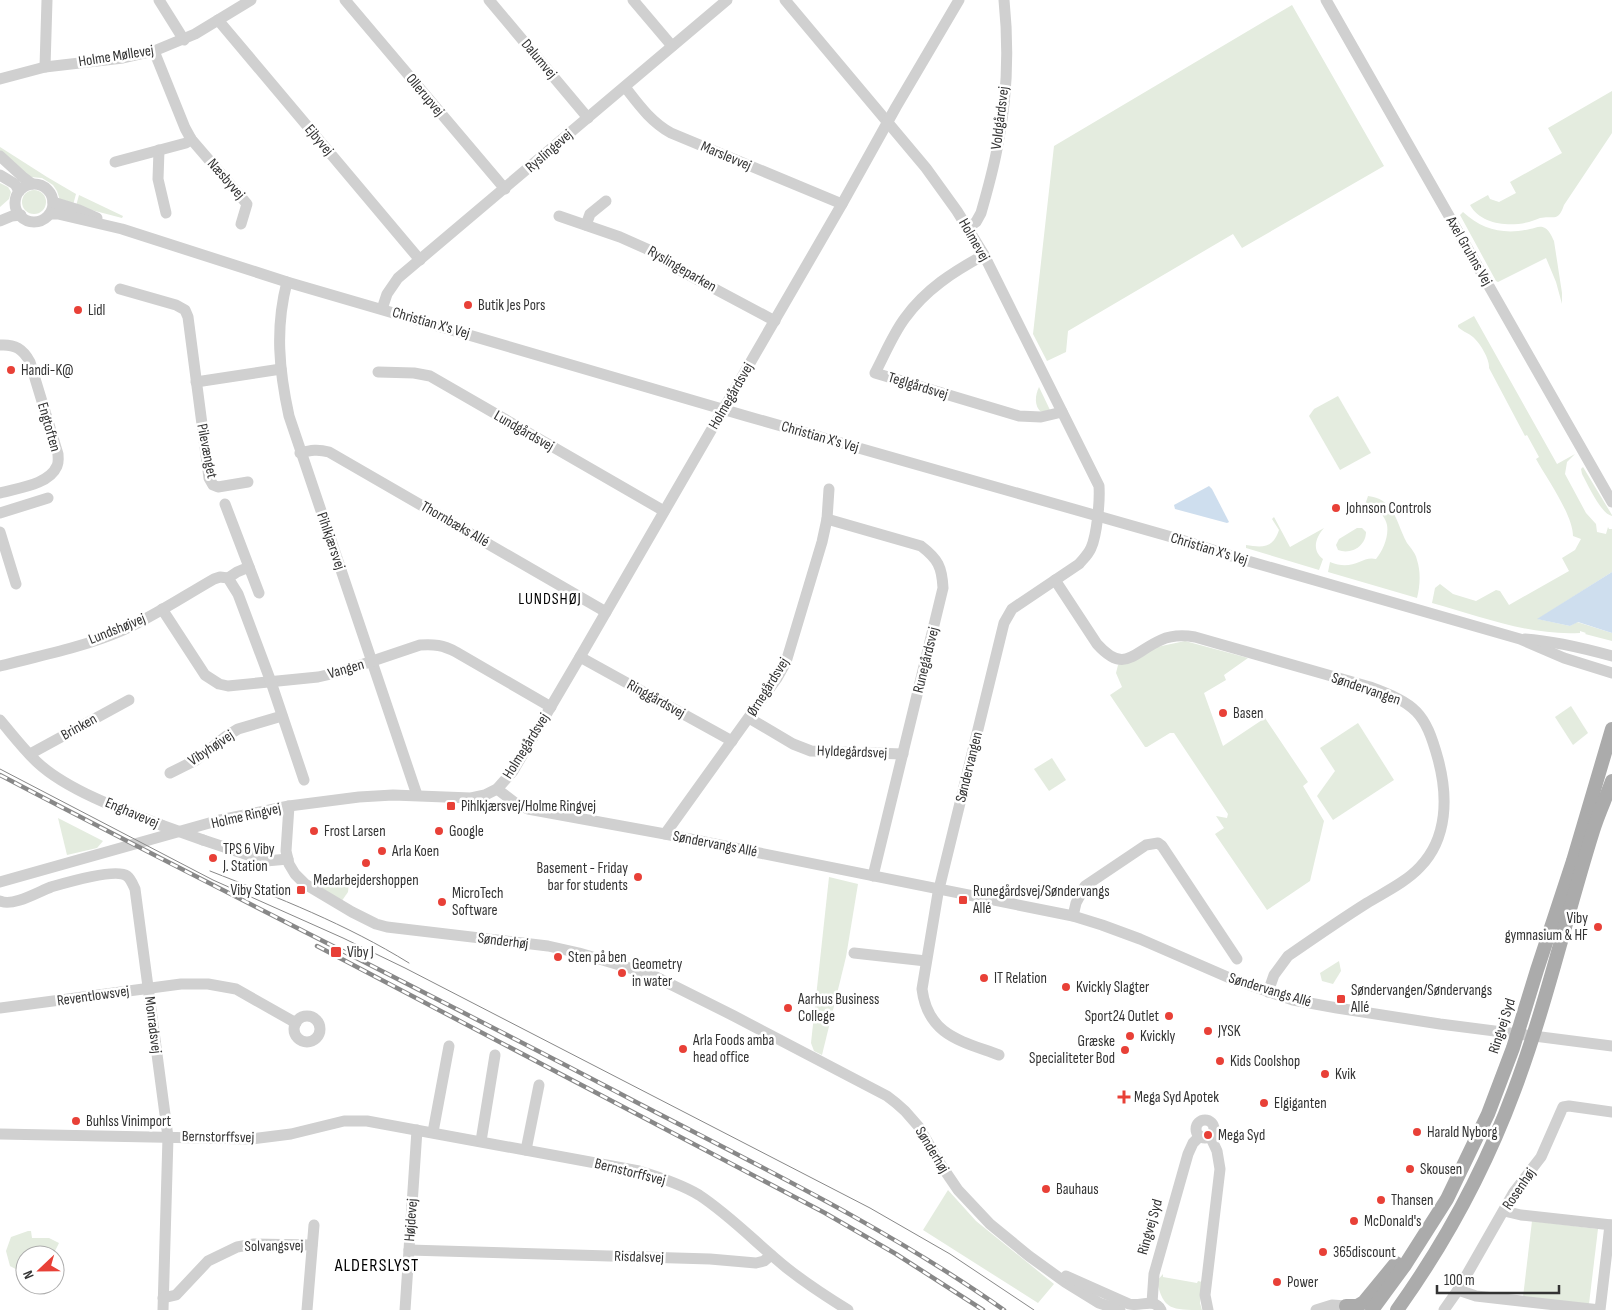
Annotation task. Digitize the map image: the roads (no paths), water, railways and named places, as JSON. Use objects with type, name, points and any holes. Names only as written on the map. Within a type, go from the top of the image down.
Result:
[{"type":"main road","name":"Ringvej Syd","points":[[1372,1310],[1405,1265],[1447,1199],[1488,1114],[1517,1034],[1573,861],[1612,729]]},
{"type":"main road","points":[[1396,1310],[1416,1284],[1454,1222],[1496,1135],[1533,1036],[1594,829],[1612,781]]},
{"type":"main road","points":[[1349,1308],[1365,1301],[1416,1235],[1447,1199]]},
{"type":"street","points":[[45,67],[47,0]]},
{"type":"street","points":[[159,0],[184,40]]},
{"type":"street","name":"Holme Møllevej","points":[[0,79],[45,67],[123,58],[154,51],[184,40],[251,0]]},
{"type":"street","name":"Ollerupvej","points":[[345,0],[504,189]]},
{"type":"street","name":"Dalumvej","points":[[489,0],[588,118]]},
{"type":"street","points":[[633,0],[672,46]]},
{"type":"street","name":"Ryslingevej","points":[[382,309],[391,287],[420,260],[727,0]]},
{"type":"street","name":"Holmevej","points":[[784,0],[926,168],[968,228],[984,255],[1099,486],[1100,499],[1097,516]]},
{"type":"street","name":"Holmegårdsvej","points":[[497,789],[513,771],[551,707],[959,0]]},
{"type":"street","name":"Voldgårdsvej","points":[[968,228],[976,222],[981,213],[997,148],[1003,106],[1006,63],[1004,0]]},
{"type":"street","name":"Axel Gruhns Vej","points":[[1326,0],[1612,502]]},
{"type":"street","name":"Ejbyvej","points":[[218,20],[420,260]]},
{"type":"street","name":"Næsbyvej","points":[[154,51],[191,139],[247,204],[241,224]]},
{"type":"street","name":"Marslevvej","points":[[625,87],[650,118],[660,127],[671,133],[842,204]]},
{"type":"street","points":[[115,162],[186,143],[191,139]]},
{"type":"street","points":[[159,150],[158,179],[166,214]]},
{"type":"street","points":[[0,156],[32,184]]},
{"type":"street","points":[[0,175],[15,184],[19,191]]},
{"type":"street","points":[[0,213],[13,207],[19,191],[32,184],[40,184],[48,189],[53,202],[50,214],[42,220],[37,221],[21,216],[12,216],[0,221]]},
{"type":"street","points":[[586,225],[590,214],[606,201]]},
{"type":"street","name":"Christian X's Vej","points":[[53,202],[79,210],[122,229]]},
{"type":"street","points":[[16,203],[21,216]]},
{"type":"street","name":"Christian X's Vej","points":[[50,214],[58,214],[122,229],[287,282],[1520,639],[1564,658],[1612,673]]},
{"type":"street","name":"Ryslingeparken","points":[[559,216],[620,237],[647,249],[685,273],[775,320]]},
{"type":"street","name":"Teglgårdsvej","points":[[984,255],[939,282],[924,295],[904,318],[875,372],[1019,416],[1041,417],[1062,412]]},
{"type":"street","name":"Pihlkjærsvej","points":[[287,282],[281,312],[280,369],[289,416],[417,795]]},
{"type":"street","name":"Pilevænget","points":[[120,289],[176,305],[185,310],[188,317],[209,478],[213,485],[218,487],[248,482]]},
{"type":"street","name":"Engtoften","points":[[0,345],[17,347],[25,353],[30,362],[58,454],[58,464],[52,474],[43,480],[0,493]]},
{"type":"street","points":[[196,382],[280,369]]},
{"type":"street","name":"Lundgårdsvej","points":[[378,372],[414,373],[430,376],[664,511]]},
{"type":"street","name":"Thornbæks Allé","points":[[300,453],[313,449],[330,452],[606,612]]},
{"type":"street","name":"Ørnegårdsvej","points":[[665,834],[749,718],[786,662],[822,542],[829,489]]},
{"type":"street","points":[[0,513],[48,498]]},
{"type":"street","points":[[225,504],[259,593]]},
{"type":"street","name":"Søndervangen","points":[[938,890],[1004,623],[1012,609],[1079,564],[1087,556],[1093,542],[1097,516]]},
{"type":"street","name":"Runegårdsvej","points":[[826,519],[921,546],[939,563],[943,576],[943,588],[873,876]]},
{"type":"street","points":[[0,532],[16,584]]},
{"type":"street","name":"Lundshøjvej","points":[[0,666],[113,634],[137,623],[214,579],[220,577],[228,578],[249,567]]},
{"type":"street","points":[[228,578],[238,594],[271,682],[304,780]]},
{"type":"street","name":"Søndervangen","points":[[1055,580],[1097,644],[1114,659],[1123,660],[1134,657],[1168,637],[1181,635],[1195,637],[1370,687],[1397,697],[1410,705],[1427,726],[1439,762],[1444,801],[1442,829],[1431,854],[1411,875],[1288,956],[1274,975],[1268,992]]},
{"type":"street","name":"Vangen","points":[[162,609],[205,675],[212,681],[228,686],[318,677],[372,662],[420,645],[434,644],[444,646],[551,707]]},
{"type":"street","name":"Christian X's Vej","points":[[1520,639],[1560,643],[1612,656]]},
{"type":"street","name":"Ringgårdsvej","points":[[580,657],[732,741]]},
{"type":"street","name":"Brinken","points":[[30,754],[129,700]]},
{"type":"street","name":"Vibyhøjvej","points":[[170,773],[196,760],[225,737],[238,730],[282,716]]},
{"type":"street","name":"Hyldegårdsvej","points":[[749,718],[793,744],[811,751],[903,754]]},
{"type":"street","name":"Enghavevej","points":[[0,720],[39,764],[68,783],[120,809],[266,861],[288,859]]},
{"type":"street","name":"Søndervangs Allé","points":[[497,789],[518,805],[528,808],[1073,916],[1140,939],[1232,979],[1293,1000],[1517,1034],[1612,1046]]},
{"type":"street","name":"Holme Ringvej","points":[[0,882],[220,820],[289,806],[359,797],[417,795],[472,798],[485,795],[497,789]]},
{"type":"street","name":"Sønderhøj","points":[[289,806],[286,851],[295,874],[305,884],[376,924],[387,927],[548,946],[615,962],[650,974],[671,984],[887,1096],[919,1128],[949,1178],[978,1212],[1011,1242],[1064,1282],[1100,1303],[1120,1310]]},
{"type":"street","points":[[1073,916],[1076,903],[1086,886],[1146,845],[1158,843],[1162,846],[1237,959]]},
{"type":"street","name":"Monradsvej","points":[[0,901],[10,903],[53,887],[110,873],[127,876],[135,889],[168,1137],[163,1310]]},
{"type":"street","points":[[938,890],[922,991],[934,1021],[940,1028],[951,1037],[999,1055]]},
{"type":"street","points":[[854,953],[926,961]]},
{"type":"street","name":"Reventlowsvej","points":[[0,1008],[194,983],[236,989],[296,1023]]},
{"type":"street","points":[[434,1132],[449,1046]]},
{"type":"street","points":[[481,1141],[495,1055]]},
{"type":"street","points":[[526,1150],[539,1085]]},
{"type":"street","name":"Rosenhøj","points":[[1444,1310],[1458,1290],[1514,1192],[1541,1157],[1563,1107],[1569,1106],[1612,1112]]},
{"type":"street","name":"Bernstorffsvej","points":[[0,1134],[251,1139],[291,1134],[344,1121],[367,1120],[639,1171],[666,1180],[704,1199],[771,1255]]},
{"type":"street","name":"Højdevej","points":[[405,1310],[417,1130]]},
{"type":"street","name":"Ringvej Syd","points":[[1146,1306],[1189,1150],[1205,1136],[1218,1151],[1220,1169],[1205,1295],[1208,1310]]},
{"type":"street","points":[[1458,1290],[1476,1296],[1600,1310],[1611,1225],[1521,1215],[1504,1211]]},
{"type":"street","points":[[307,1310],[314,1225]]},
{"type":"street","name":"Solvangsvej","points":[[163,1298],[176,1295],[208,1261],[237,1247],[254,1244],[312,1246]]},
{"type":"street","name":"Risdalsvej","points":[[409,1250],[701,1259],[756,1263],[764,1261],[771,1255]]},
{"type":"street","points":[[771,1255],[810,1286],[848,1310]]},
{"type":"street","name":"Sønderhøj","points":[[1046,1268],[1129,1304],[1146,1306]]},
{"type":"street","points":[[1146,1306],[1158,1305],[1161,1310]]},
{"type":"street","points":[[1316,1310],[1332,1305],[1349,1308]]},
{"type":"water","points":[[1209,486],[1229,522],[1175,509],[1174,505]]},
{"type":"water","points":[[1612,572],[1612,633],[1578,622],[1570,626],[1537,619]]},
{"type":"tram line","points":[[0,769],[213,880],[405,968],[870,1208],[950,1254],[1034,1310]]},
{"type":"tram line","points":[[210,871],[337,924],[409,963]]},
{"type":"railway","points":[[0,775],[824,1200],[916,1252],[1004,1310]]},
{"type":"railway","points":[[317,946],[825,1213],[896,1254],[983,1310]]},
{"type":"place","name":"Butik Jes Pors","points":[[468,305]]},
{"type":"place","name":"Lidl","points":[[78,310]]},
{"type":"place","name":"Handi-K@","points":[[11,370]]},
{"type":"place","name":"Johnson Controls","points":[[1336,508]]},
{"type":"place","name":"Basen","points":[[1223,713]]},
{"type":"place","name":"Pihlkjærsvej/Holme Ringvej","points":[[451,806]]},
{"type":"place","name":"Frost Larsen","points":[[314,831]]},
{"type":"place","name":"Google","points":[[439,831]]},
{"type":"place","name":"Arla Koen","points":[[382,851]]},
{"type":"place","name":"TPS 6 Viby J. Station","points":[[213,858]]},
{"type":"place","name":"Medarbejdershoppen","points":[[366,863]]},
{"type":"place","name":"Basement - Friday bar for students","points":[[638,877]]},
{"type":"place","name":"Viby Station","points":[[301,890]]},
{"type":"place","name":"Runegårdsvej/Søndervangs Allé","points":[[963,900]]},
{"type":"place","name":"MicroTech Software","points":[[442,902]]},
{"type":"place","name":"Viby gymnasium & HF","points":[[1598,927]]},
{"type":"place","name":"Viby J","points":[[336,952]]},
{"type":"place","name":"Sten på ben","points":[[558,957]]},
{"type":"place","name":"Geometry in water","points":[[622,973]]},
{"type":"place","name":"IT Relation","points":[[984,978]]},
{"type":"place","name":"Kvickly Slagter","points":[[1066,987]]},
{"type":"place","name":"Søndervangen/Søndervangs Allé","points":[[1341,999]]},
{"type":"place","name":"Aarhus Business College","points":[[788,1008]]},
{"type":"place","name":"Sport24 Outlet","points":[[1169,1016]]},
{"type":"place","name":"JYSK","points":[[1208,1031]]},
{"type":"place","name":"Kvickly","points":[[1130,1036]]},
{"type":"place","name":"Arla Foods amba head office","points":[[683,1049]]},
{"type":"place","name":"Græske Specialiteter Bod","points":[[1125,1050]]},
{"type":"place","name":"Kids Coolshop","points":[[1220,1061]]},
{"type":"place","name":"Kvik","points":[[1325,1074]]},
{"type":"place","name":"Mega Syd Apotek","points":[[1124,1097]]},
{"type":"place","name":"Elgiganten","points":[[1264,1103]]},
{"type":"place","name":"Buhlss Vinimport","points":[[76,1121]]},
{"type":"place","name":"Harald Nyborg","points":[[1417,1132]]},
{"type":"place","name":"Mega Syd","points":[[1208,1135]]},
{"type":"place","name":"Skousen","points":[[1410,1169]]},
{"type":"place","name":"Bauhaus","points":[[1046,1189]]},
{"type":"place","name":"Thansen","points":[[1381,1200]]},
{"type":"place","name":"McDonald's","points":[[1354,1221]]},
{"type":"place","name":"365discount","points":[[1323,1252]]},
{"type":"place","name":"Power","points":[[1277,1282]]},
{"type":"district","name":"LUNDSHØJ","points":[[550,599]]},
{"type":"district","name":"ALDERSLYST","points":[[377,1265]]}]
